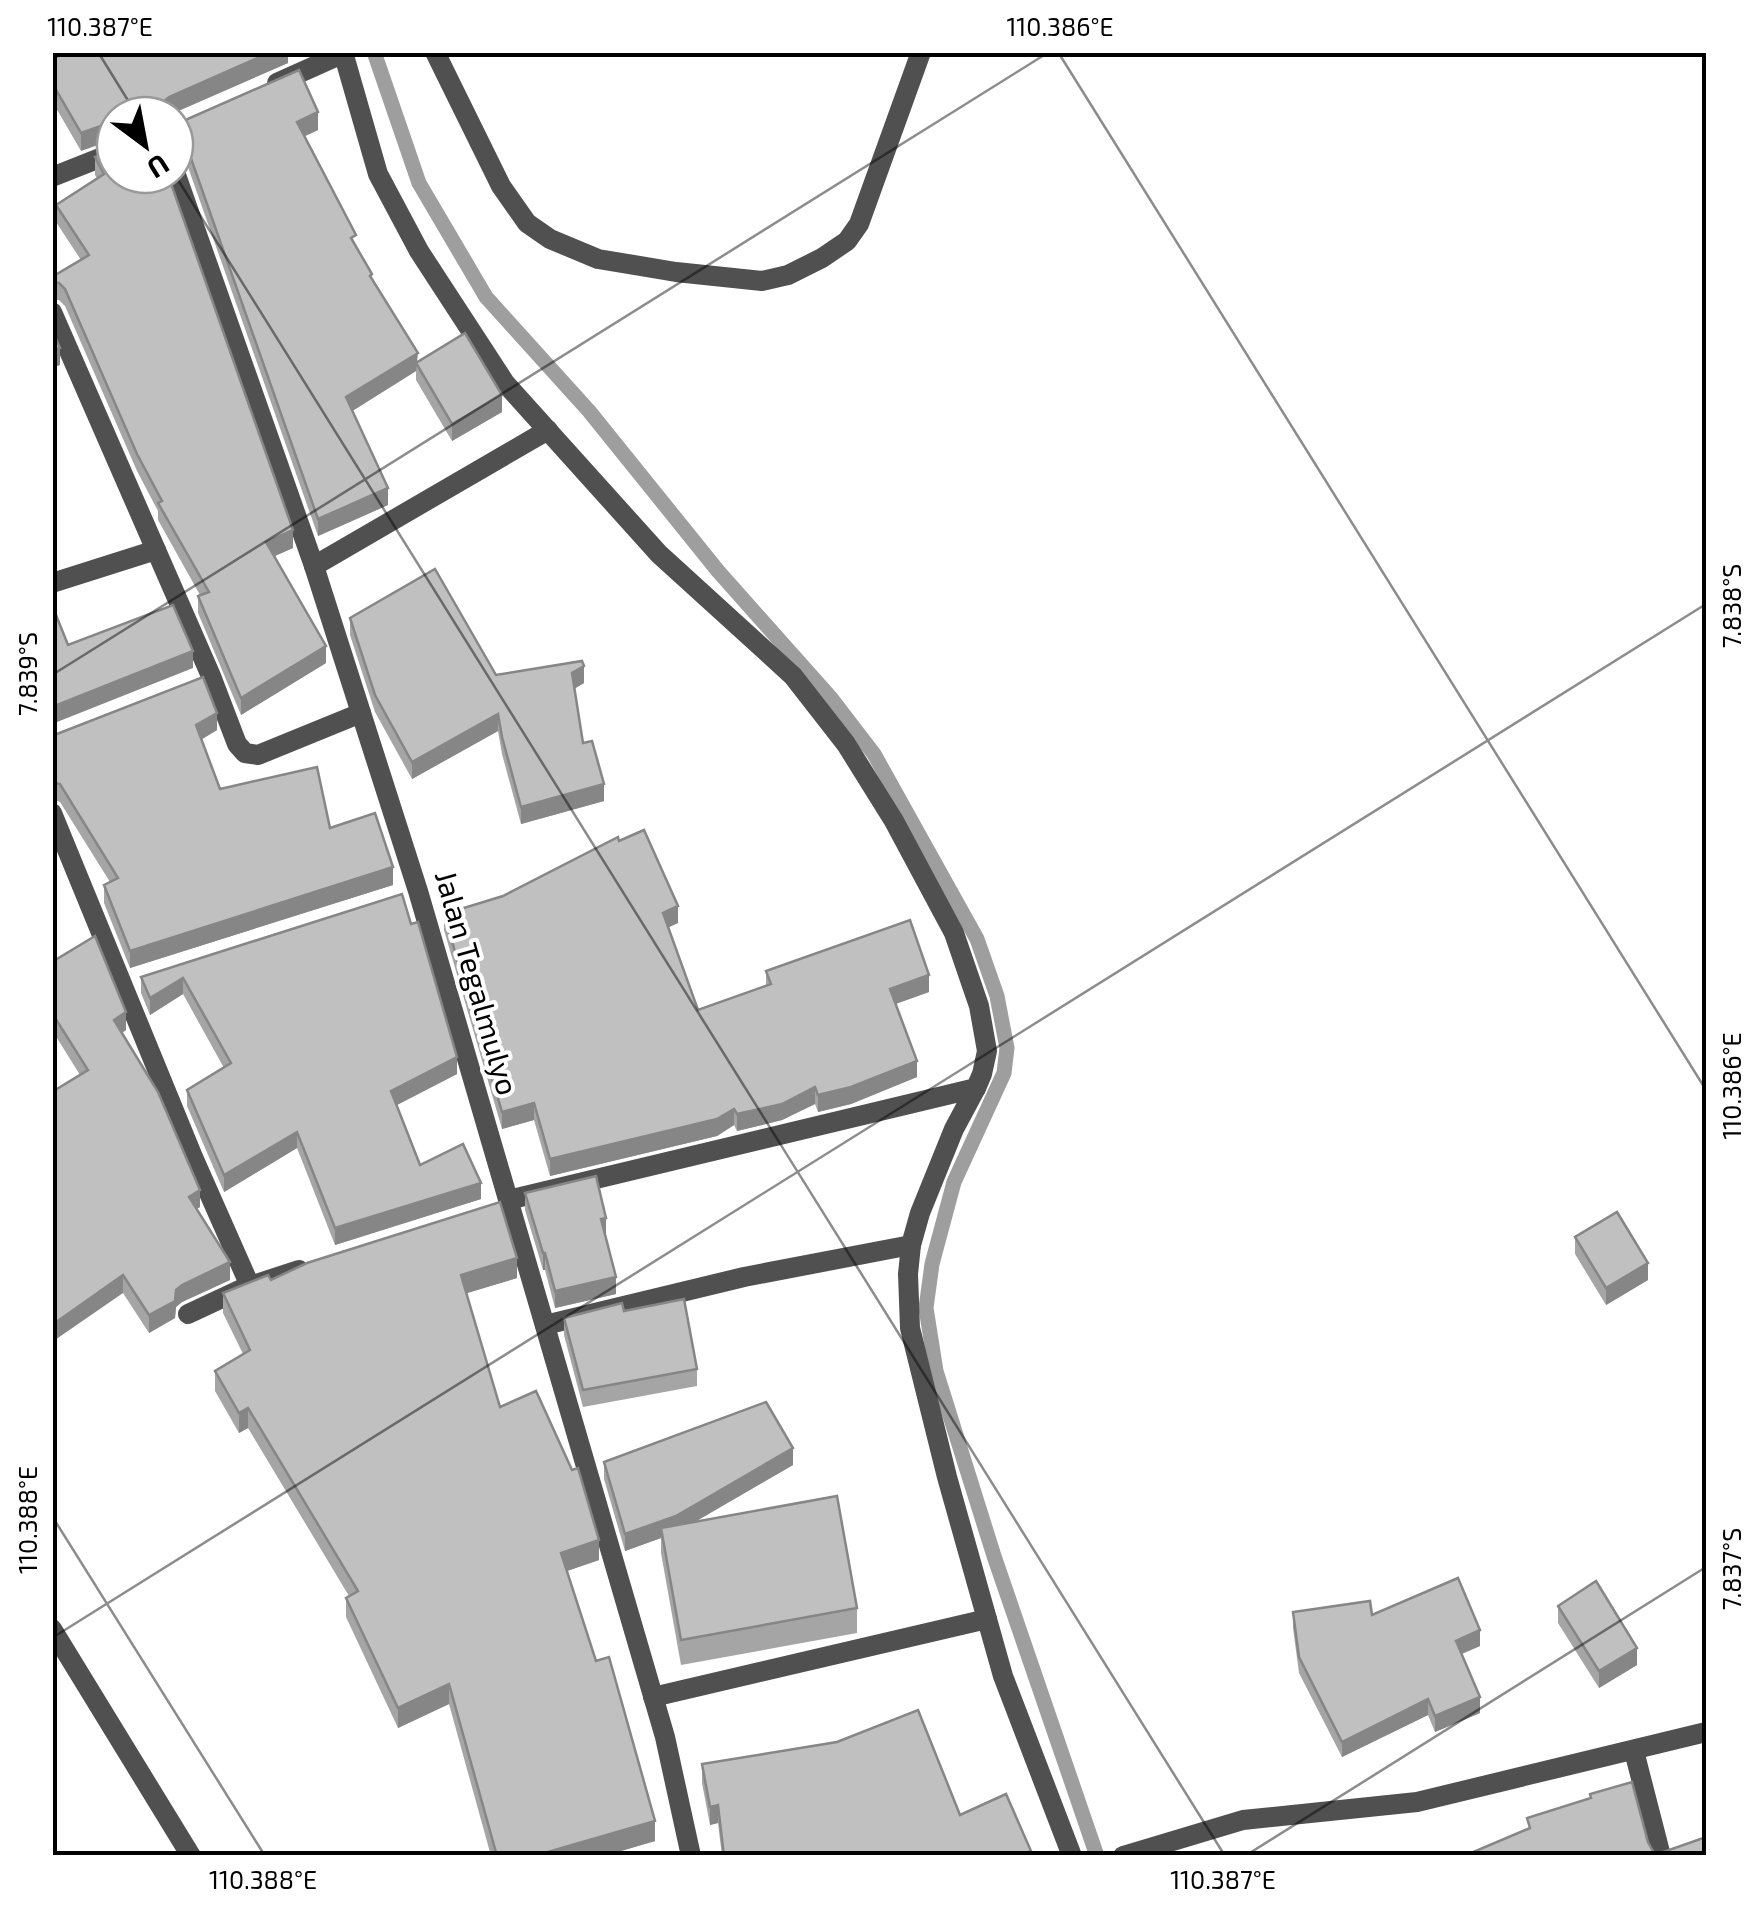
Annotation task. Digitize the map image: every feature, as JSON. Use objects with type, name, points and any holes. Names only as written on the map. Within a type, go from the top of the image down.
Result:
[{"type":"street","points":[[434,52],[501,186],[527,222],[550,239],[598,259],[762,281],[788,276],[822,258],[859,224],[922,52]]},
{"type":"street","points":[[259,90],[343,53],[378,174],[419,251],[505,382],[659,554],[793,676],[846,744],[894,821],[954,933],[978,1006],[987,1051],[982,1074],[954,1129],[920,1213],[908,1274],[910,1328],[1003,1676],[1072,1856]]},
{"type":"street","points":[[52,177],[95,160]]},
{"type":"street","name":"Jalan Tegalmulyo","points":[[183,195],[314,566],[361,712],[408,894],[503,1205],[545,1324],[665,1737],[691,1856]]},
{"type":"street","points":[[52,312],[156,550],[203,679],[237,744],[245,753],[258,755],[361,712]]},
{"type":"street","points":[[314,566],[548,430]]},
{"type":"street","points":[[52,582],[156,550]]},
{"type":"street","points":[[52,814],[132,982],[250,1286]]},
{"type":"street","points":[[503,1205],[976,1088]]},
{"type":"street","points":[[545,1324],[744,1277],[912,1245]]},
{"type":"street","points":[[188,1314],[250,1286],[324,1262]]},
{"type":"street","points":[[653,1697],[987,1619]]},
{"type":"street","points":[[52,1628],[191,1856]]},
{"type":"street","points":[[1124,1855],[1243,1820],[1417,1802],[1706,1732]]},
{"type":"street","points":[[1634,1751],[1661,1856]]},
{"type":"building","points":[[65,52],[271,52],[174,95],[95,95],[95,128],[81,133],[52,83],[52,60]]},
{"type":"building","points":[[299,70],[318,112],[297,122],[356,235],[351,238],[370,276],[418,353],[346,397],[388,488],[318,519],[195,170],[195,116]]},
{"type":"building","points":[[95,180],[95,195],[175,195],[293,530],[266,542],[326,646],[241,698],[198,596],[209,592],[158,503],[162,501],[137,454],[65,289],[52,282],[52,277],[89,255],[56,205]]},
{"type":"building","points":[[52,330],[60,348],[52,350]]},
{"type":"building","points":[[465,333],[502,395],[452,424],[416,363]]},
{"type":"building","points":[[435,569],[496,675],[582,661],[584,666],[572,673],[583,743],[592,741],[604,784],[521,807],[498,714],[412,762],[375,695],[350,618]]},
{"type":"building","points":[[52,605],[68,645],[173,605],[193,651],[52,707]]},
{"type":"building","points":[[203,677],[217,713],[196,725],[220,789],[317,767],[330,828],[375,813],[393,867],[130,951],[104,885],[118,878],[60,784],[52,782],[52,734]]},
{"type":"building","points":[[644,830],[678,906],[663,913],[698,1010],[771,984],[766,971],[910,920],[929,975],[890,989],[917,1061],[851,1087],[818,1095],[815,1087],[782,1104],[737,1114],[734,1109],[717,1119],[550,1159],[534,1103],[502,1112],[444,914],[503,896],[618,837],[619,841]]},
{"type":"building","points":[[402,894],[411,924],[418,922],[457,1057],[391,1091],[420,1165],[463,1144],[481,1183],[335,1228],[297,1132],[224,1175],[187,1090],[231,1063],[183,978],[150,998],[141,977]]},
{"type":"building","points":[[95,936],[126,1012],[114,1020],[158,1092],[200,1190],[189,1197],[230,1262],[182,1285],[176,1290],[175,1301],[149,1315],[123,1275],[52,1325],[52,1092],[88,1070],[52,1013],[52,962]]},
{"type":"building","points":[[596,1176],[606,1218],[601,1219],[616,1277],[555,1291],[525,1193]]},
{"type":"building","points":[[500,1202],[517,1258],[461,1275],[500,1407],[536,1391],[572,1470],[578,1468],[599,1540],[561,1553],[596,1661],[609,1657],[655,1821],[534,1856],[497,1856],[449,1684],[398,1708],[346,1598],[358,1591],[248,1408],[239,1413],[215,1371],[250,1350],[223,1293],[268,1275],[271,1280],[307,1263]]},
{"type":"building","points":[[1617,1212],[1648,1263],[1606,1288],[1575,1237]]},
{"type":"building","points":[[684,1299],[697,1369],[583,1390],[564,1318],[622,1303],[624,1311]]},
{"type":"building","points":[[766,1402],[793,1448],[676,1516],[625,1534],[604,1462]]},
{"type":"building","points":[[837,1496],[857,1608],[681,1640],[661,1528]]},
{"type":"building","points":[[1458,1578],[1480,1630],[1456,1641],[1480,1697],[1435,1716],[1428,1699],[1342,1742],[1299,1657],[1293,1612],[1370,1601],[1372,1615]]},
{"type":"building","points":[[1596,1581],[1637,1648],[1599,1671],[1558,1606]]},
{"type":"building","points":[[918,1710],[960,1815],[1006,1794],[1031,1851],[1020,1856],[724,1856],[718,1805],[710,1807],[702,1764],[837,1742]]},
{"type":"building","points":[[1632,1782],[1655,1855],[1706,1837],[1706,1856],[1464,1856],[1530,1828],[1527,1818]]},
{"type":"waterway","points":[[374,52],[419,183],[486,297],[589,411],[718,571],[831,698],[874,754],[977,939],[997,996],[1007,1048],[1004,1073],[954,1182],[932,1264],[926,1308],[936,1371],[994,1556],[1097,1856]]}]
